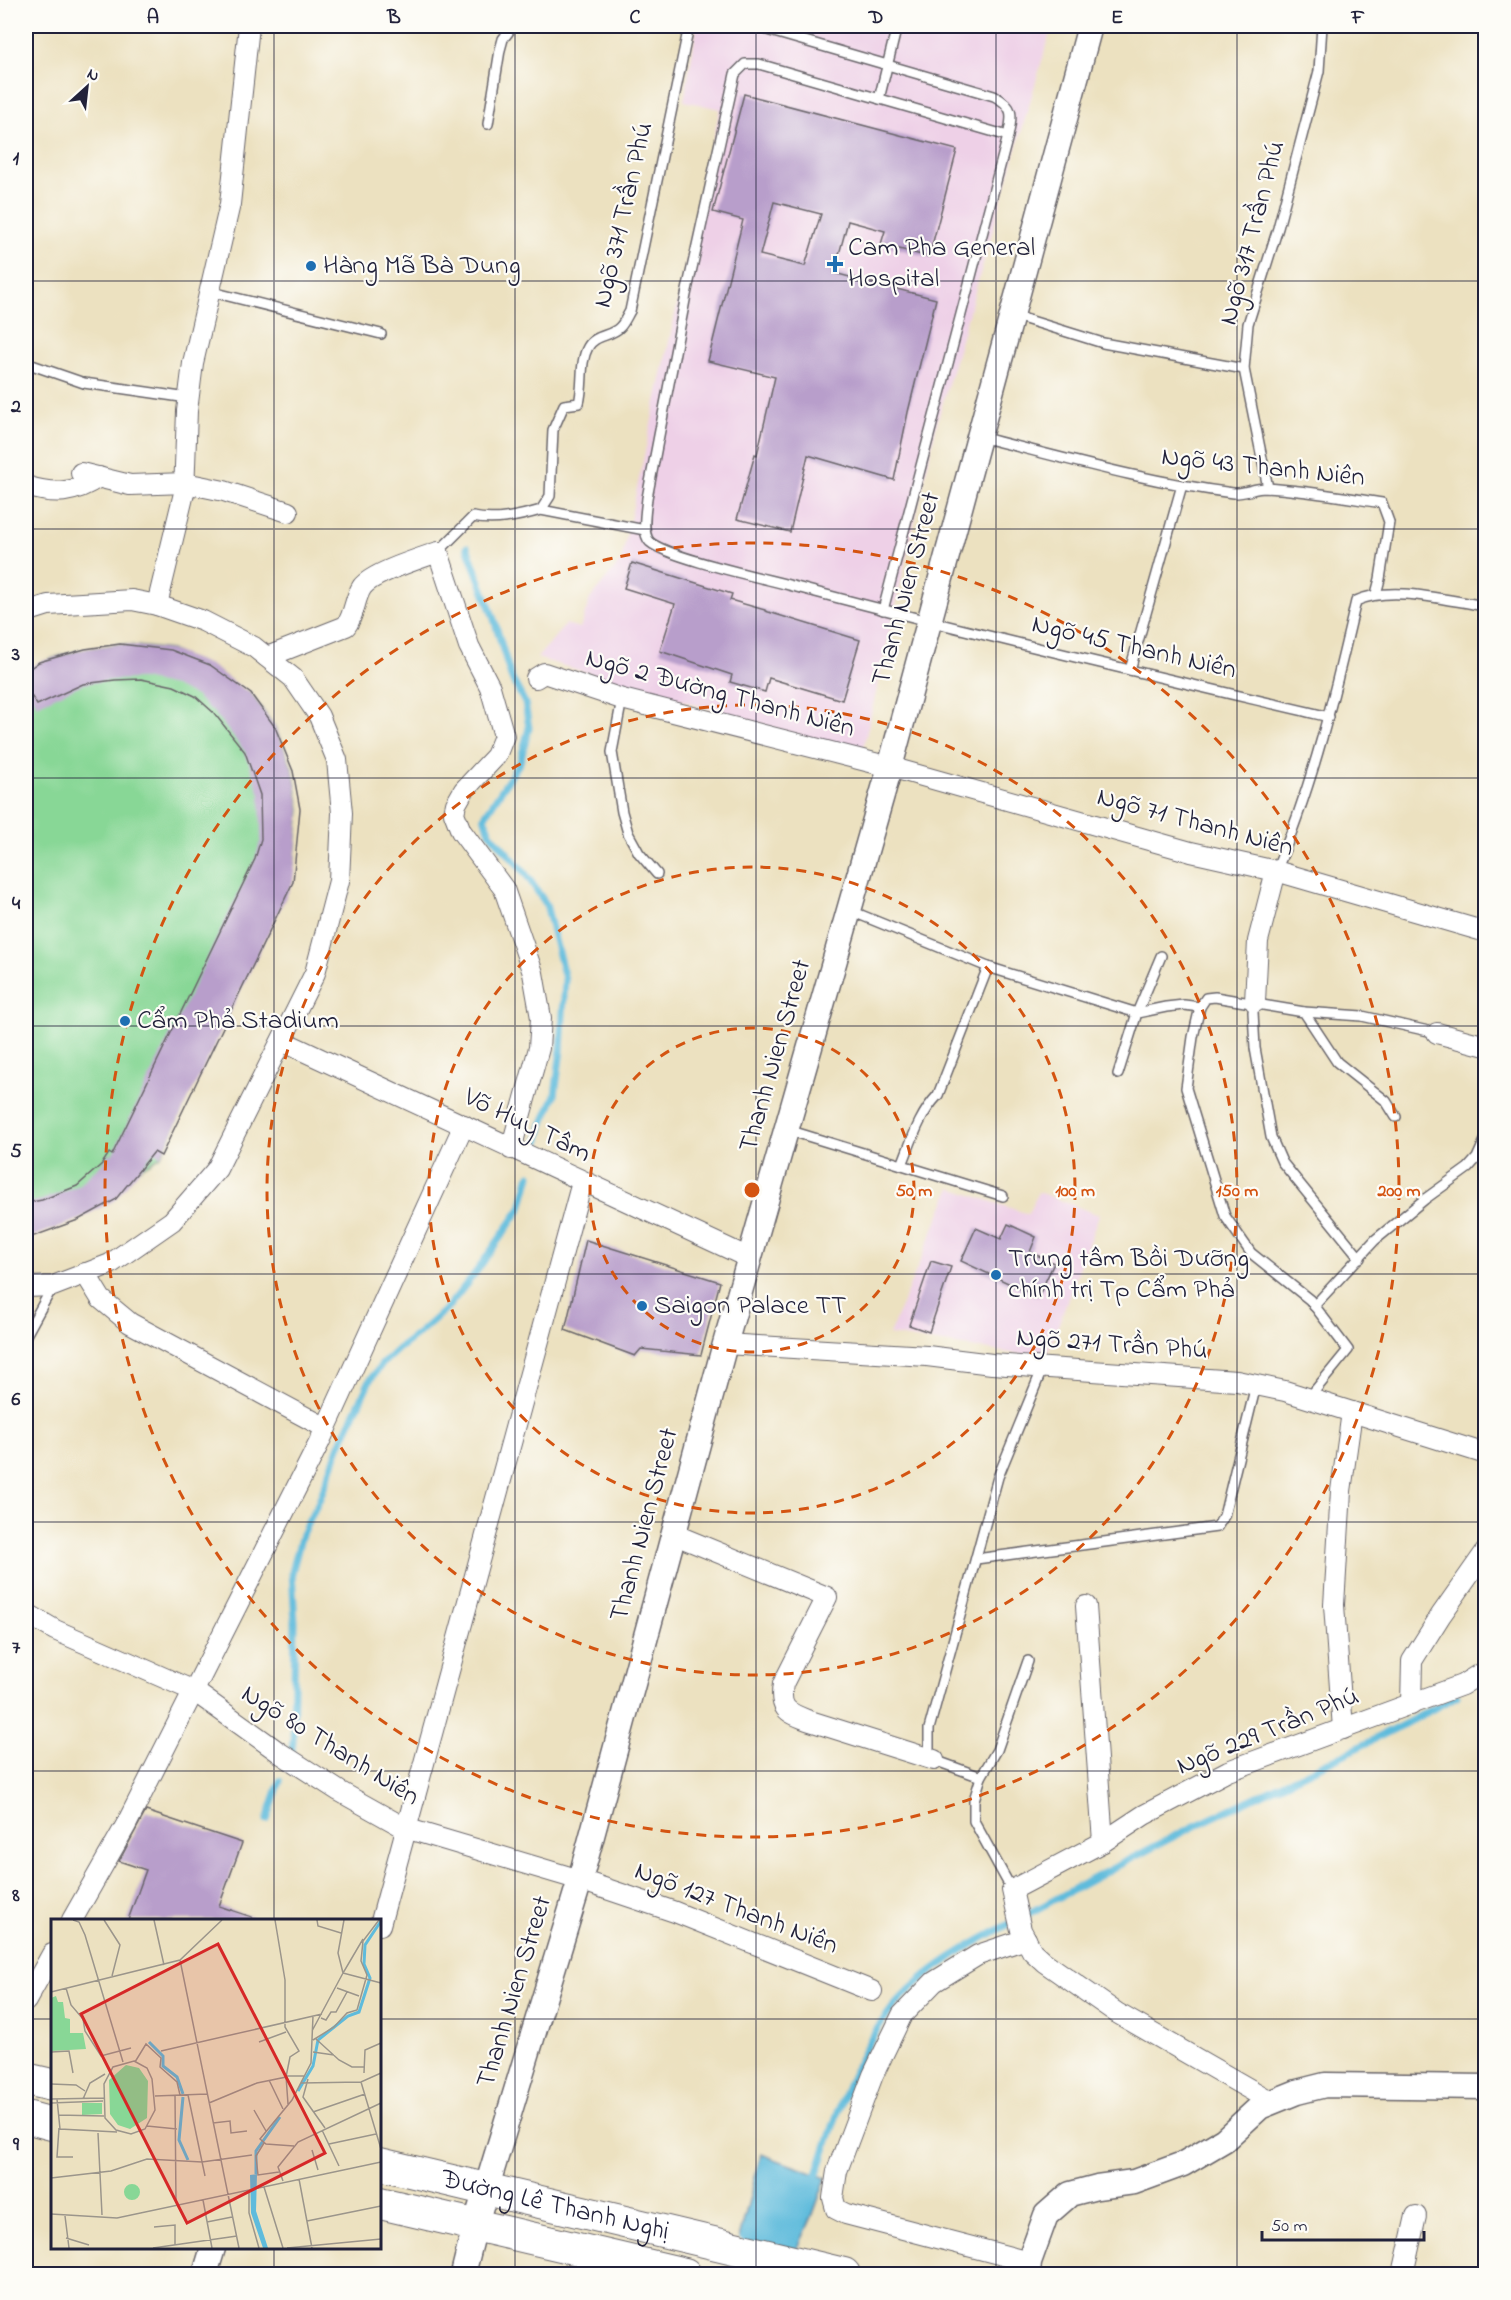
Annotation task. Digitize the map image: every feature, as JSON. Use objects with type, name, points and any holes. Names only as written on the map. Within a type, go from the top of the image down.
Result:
[{"type":"highway","points":[[26,2079],[51,2085]]},
{"type":"highway","points":[[26,2117],[51,2124]]},
{"type":"highway","name":"Đường Lê Thanh Nghị","points":[[381,2164],[844,2274]]},
{"type":"highway","name":"Đường Lê Thanh Nghị","points":[[381,2203],[685,2274]]},
{"type":"street","points":[[157,606],[184,493],[188,398],[193,363],[230,204],[249,26]]},
{"type":"street","name":"Thanh Nien Street","points":[[463,2274],[475,2226],[580,1880],[749,1258],[891,767],[1090,26]]},
{"type":"street","points":[[26,486],[39,490],[68,492],[77,490],[90,475],[129,485],[185,483],[224,491],[288,512]]},
{"type":"street","points":[[267,657],[346,626],[352,616],[357,596],[368,580],[438,552],[469,646],[490,687],[504,736],[496,756],[464,790],[454,813],[461,831],[504,890],[533,973],[540,1018],[539,1048],[511,1149]]},
{"type":"street","points":[[26,612],[48,605],[132,600],[203,621],[254,647],[293,678],[319,716],[337,760],[342,813],[339,881],[315,973],[217,1169],[172,1221],[110,1264],[53,1287],[26,1287]]},
{"type":"street","name":"Ngõ 2 Đường Thanh Niên","points":[[536,678],[544,673],[622,699],[891,767]]},
{"type":"street","name":"Ngõ 71 Thanh Niên","points":[[891,767],[1191,852],[1276,871],[1485,932]]},
{"type":"street","points":[[1255,1002],[1258,941],[1276,871]]},
{"type":"street","points":[[1437,1033],[1485,1046]]},
{"type":"street","name":"Võ Huy Tâm","points":[[282,1041],[749,1258]]},
{"type":"street","points":[[73,1919],[126,1825],[326,1428],[464,1125]]},
{"type":"street","points":[[381,1921],[582,1182]]},
{"type":"street","points":[[85,1273],[101,1299],[130,1323],[326,1428]]},
{"type":"street","name":"Ngõ 271 Trần Phú","points":[[725,1344],[927,1356],[1237,1381],[1308,1398],[1485,1454]]},
{"type":"street","points":[[1343,1729],[1334,1605],[1341,1491],[1352,1412]]},
{"type":"street","points":[[673,1534],[827,1597],[783,1684],[781,1698],[784,1708],[795,1716],[934,1760]]},
{"type":"street","points":[[1411,1705],[1412,1661],[1485,1551]]},
{"type":"street","points":[[1086,1606],[1103,1842]]},
{"type":"street","name":"Ngõ 80 Thanh Niên","points":[[26,1613],[55,1630],[194,1691],[280,1754],[405,1828],[580,1880]]},
{"type":"street","name":"Ngõ 229 Trần Phú","points":[[1014,1898],[1144,1815],[1228,1771],[1462,1685],[1485,1670]]},
{"type":"street","name":"Ngõ 127 Thanh Niên","points":[[580,1880],[675,1912],[872,1991]]},
{"type":"street","points":[[1014,1898],[1023,1934],[1032,1951],[1044,1962],[1117,2013],[1272,2102]]},
{"type":"street","points":[[1023,1934],[978,1955],[934,1982],[902,2015],[865,2096],[837,2170],[833,2198],[836,2209],[846,2214],[1028,2268],[1046,2214],[1070,2194],[1096,2187],[1134,2182],[1183,2164],[1224,2140],[1260,2107],[1297,2092],[1325,2085],[1485,2087]]},
{"type":"street","points":[[26,2001],[51,1956]]},
{"type":"street","points":[[1403,2274],[1416,2216]]},
{"type":"street","points":[[205,2274],[212,2249]]},
{"type":"lane","points":[[488,124],[500,50],[503,39],[513,26]]},
{"type":"lane","name":"Ngõ 371 Trần Phú","points":[[541,510],[550,496],[553,430],[564,405],[579,403],[583,389],[582,372],[588,346],[599,336],[620,328],[630,311],[689,26]]},
{"type":"lane","points":[[879,99],[897,26]]},
{"type":"lane","name":"Ngõ 317 Trần Phú","points":[[1269,488],[1244,369],[1248,324],[1278,228],[1319,71],[1322,26]]},
{"type":"lane","points":[[767,30],[994,96],[1005,101],[1011,111],[1008,136],[883,610]]},
{"type":"lane","points":[[438,552],[473,517],[482,519],[516,517],[541,510],[645,530],[647,498],[686,296],[735,74],[745,64],[759,64],[1008,136]]},
{"type":"lane","points":[[208,291],[381,334]]},
{"type":"lane","points":[[1012,315],[1103,343],[1244,369]]},
{"type":"lane","points":[[26,363],[84,383],[188,398]]},
{"type":"lane","name":"Ngõ 43 Thanh Niên","points":[[980,437],[1151,480],[1237,493],[1269,488],[1382,503],[1389,522],[1376,594]]},
{"type":"lane","points":[[1130,670],[1182,485]]},
{"type":"lane","name":"Ngõ 45 Thanh Niên","points":[[645,530],[649,541],[664,550],[883,610],[1329,717]]},
{"type":"lane","points":[[1276,871],[1286,849],[1329,717],[1356,601],[1376,594],[1404,594],[1485,606]]},
{"type":"lane","points":[[622,699],[612,752],[622,812],[628,834],[639,853],[657,874]]},
{"type":"lane","points":[[849,910],[988,967],[1137,1013],[1184,1005],[1200,1007]]},
{"type":"lane","points":[[1118,1074],[1137,1013],[1161,956]]},
{"type":"lane","points":[[902,1165],[920,1120],[938,1095],[988,967]]},
{"type":"lane","points":[[1308,1398],[1348,1350],[1310,1300],[1251,1252],[1225,1216],[1186,1088],[1200,1007],[1206,998],[1215,997],[1304,1012],[1362,1016],[1437,1033]]},
{"type":"lane","points":[[1255,1002],[1253,1012],[1255,1048],[1271,1137],[1282,1162],[1360,1258]]},
{"type":"lane","points":[[1304,1012],[1337,1062],[1386,1101],[1396,1117]]},
{"type":"lane","points":[[786,1129],[1003,1196]]},
{"type":"lane","points":[[1314,1306],[1383,1233],[1468,1168],[1477,1158],[1485,1138]]},
{"type":"lane","points":[[26,1335],[53,1287]]},
{"type":"lane","points":[[981,1777],[934,1760],[929,1750],[930,1729],[998,1477],[1043,1367]]},
{"type":"lane","points":[[976,1559],[1217,1527],[1224,1516],[1228,1502],[1256,1385]]},
{"type":"lane","points":[[1014,1898],[974,1821],[974,1800],[981,1777],[997,1750],[1028,1661]]},
{"type":"shaded area","name":"Cam Pha General Hospital","points":[[697,26],[1052,26],[938,419],[862,754],[537,658],[566,624],[580,628],[590,599],[621,561],[720,109],[684,101]]},
{"type":"shaded area","name":"Trung tâm Bồi Dưỡng chính trị Tp Cẩm Phả","points":[[951,1188],[1028,1214],[1038,1192],[1099,1215],[1046,1358],[889,1335]]},
{"type":"green space","name":"Cẩm Phả Stadium","points":[[120,644],[171,650],[251,694],[275,727],[293,771],[300,809],[294,865],[161,1156],[26,1238],[26,671],[59,656]]},
{"type":"water","points":[[761,2154],[826,2178],[812,2217],[786,2274],[721,2274],[740,2235]]},
{"type":"pier","points":[[736,2237],[788,2274],[719,2274]]},
{"type":"building","points":[[744,94],[957,150],[929,257],[881,244],[885,231],[848,221],[834,273],[936,299],[894,480],[808,455],[790,532],[737,519],[755,454],[757,455],[775,377],[708,361],[743,220],[713,212]],"holes":[[[774,202],[821,214],[805,266],[760,255]]]},
{"type":"building","points":[[632,563],[732,594],[730,600],[860,640],[842,700],[769,678],[765,692],[730,682],[732,675],[660,651],[675,604],[624,588]]},
{"type":"building","points":[[120,644],[171,650],[210,665],[251,694],[275,727],[293,771],[300,809],[293,882],[161,1156],[154,1152],[115,1200],[78,1220],[26,1239],[26,1203],[42,1200],[77,1186],[102,1164],[109,1153],[112,1155],[255,859],[261,839],[260,795],[245,752],[214,713],[195,696],[174,686],[141,679],[115,680],[83,684],[37,705],[26,688],[26,671],[39,662],[85,649]]},
{"type":"building","points":[[1008,1224],[1036,1237],[1030,1252],[1054,1263],[1038,1297],[961,1261],[976,1228],[1001,1239]]},
{"type":"building","name":"Saigon Palace TT","points":[[586,1240],[720,1282],[701,1355],[641,1349],[635,1356],[565,1330]]},
{"type":"building","points":[[931,1261],[951,1267],[929,1332],[909,1325]]},
{"type":"building","points":[[146,1811],[242,1843],[219,1906],[252,1917],[252,1919],[128,1919],[146,1870],[119,1861]]},
{"type":"waterway","points":[[467,547],[493,616],[511,677],[525,703],[529,728],[520,762],[484,817],[490,833],[525,873],[546,904],[565,979],[561,1050],[555,1095],[542,1125],[537,1148]]},
{"type":"waterway","points":[[291,1756],[295,1622],[292,1572],[302,1534],[319,1501],[339,1447],[370,1380],[382,1364],[398,1349],[448,1307],[476,1272],[521,1208],[530,1175]]},
{"type":"waterway","points":[[814,2183],[845,2093],[877,2029],[907,1992],[945,1961],[1124,1862],[1457,1696]]},
{"type":"waterway","points":[[267,1820],[280,1781]]},
{"type":"place","name":"Cam Pha General Hospital","points":[[835,264]]},
{"type":"place","name":"Hàng Mã Bà Dung","points":[[311,266]]},
{"type":"place","name":"Cẩm Phả Stadium","points":[[125,1021]]},
{"type":"place","name":"Trung tâm Bồi Dưỡng chính trị Tp Cẩm Phả","points":[[996,1275]]},
{"type":"place","name":"Saigon Palace TT","points":[[642,1306]]}]
